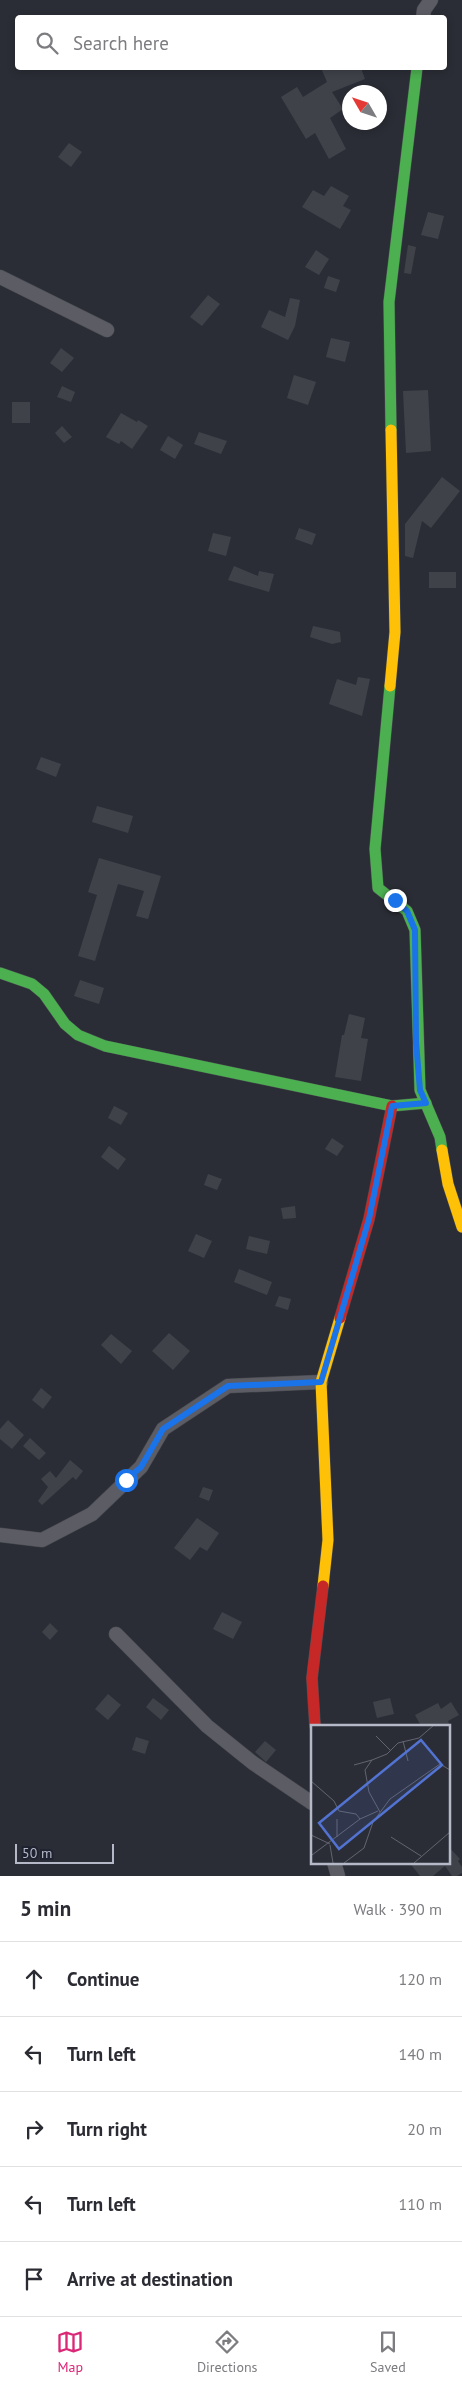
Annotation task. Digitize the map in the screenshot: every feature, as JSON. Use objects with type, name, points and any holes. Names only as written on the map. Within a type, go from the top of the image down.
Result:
[{"type":"street","points":[[423,15],[424,10],[431,0]]},
{"type":"street","points":[[417,70],[389,302],[395,632],[375,849],[378,888],[407,911],[415,930],[416,1042],[420,1090],[440,1137],[448,1184],[462,1227]]},
{"type":"street","points":[[0,277],[107,330]]},
{"type":"street","points":[[0,973],[32,984],[44,994],[65,1024],[78,1034],[105,1046],[392,1106],[426,1103]]},
{"type":"street","points":[[315,1725],[312,1678],[328,1540],[321,1382],[369,1219],[392,1106]]},
{"type":"street","points":[[0,1535],[42,1540],[92,1514],[141,1467],[163,1429],[228,1386],[321,1382]]},
{"type":"street","points":[[116,1634],[207,1726],[252,1763],[311,1801]]},
{"type":"building","points":[[322,70],[362,70],[365,79],[350,85],[342,85],[342,88],[332,92],[342,110],[330,118],[346,149],[329,159],[315,133],[306,139],[281,97],[297,87],[303,97],[327,82]]},
{"type":"building","points":[[69,143],[82,152],[71,167],[58,157]]},
{"type":"building","points":[[331,186],[349,196],[343,206],[351,210],[340,229],[302,207],[313,190],[324,196]]},
{"type":"building","points":[[428,212],[444,216],[438,239],[421,235]]},
{"type":"building","points":[[408,245],[416,247],[411,274],[404,273]]},
{"type":"building","points":[[316,250],[329,259],[319,275],[305,267]]},
{"type":"building","points":[[328,276],[340,280],[336,292],[324,288]]},
{"type":"building","points":[[208,295],[220,304],[202,326],[190,317]]},
{"type":"building","points":[[290,298],[300,300],[295,326],[288,340],[261,327],[269,310],[285,317]]},
{"type":"building","points":[[331,338],[350,342],[345,362],[326,357]]},
{"type":"building","points":[[61,348],[74,358],[62,372],[50,363]]},
{"type":"building","points":[[294,375],[316,382],[308,405],[287,398]]},
{"type":"building","points":[[62,386],[75,392],[71,402],[57,397]]},
{"type":"building","points":[[428,390],[431,451],[406,453],[403,391]]},
{"type":"building","points":[[12,402],[30,402],[30,423],[12,423]]},
{"type":"building","points":[[121,413],[148,426],[132,449],[121,441],[119,444],[106,437]]},
{"type":"building","points":[[62,426],[72,437],[64,443],[55,433]]},
{"type":"building","points":[[199,432],[227,441],[221,454],[194,444]]},
{"type":"building","points":[[168,436],[183,445],[175,459],[160,450]]},
{"type":"building","points":[[442,477],[460,491],[431,528],[422,521],[413,558],[405,556],[405,524]]},
{"type":"building","points":[[299,528],[316,534],[312,545],[295,539]]},
{"type":"building","points":[[213,533],[231,537],[226,556],[208,551]]},
{"type":"building","points":[[234,566],[258,576],[259,571],[274,574],[269,592],[228,580]]},
{"type":"building","points":[[429,572],[456,572],[456,588],[429,588]]},
{"type":"building","points":[[313,626],[340,632],[341,642],[332,644],[310,637]]},
{"type":"building","points":[[358,677],[370,679],[362,716],[329,704],[337,679],[356,685]]},
{"type":"building","points":[[41,757],[61,764],[56,777],[36,769]]},
{"type":"building","points":[[97,806],[133,816],[128,833],[92,822]]},
{"type":"building","points":[[99,858],[161,876],[148,919],[136,916],[144,891],[118,884],[95,961],[78,956],[97,895],[88,892]]},
{"type":"building","points":[[80,980],[104,988],[99,1004],[74,996]]},
{"type":"building","points":[[349,1014],[365,1018],[361,1038],[368,1039],[361,1081],[335,1077],[342,1035],[344,1035]]},
{"type":"building","points":[[114,1106],[128,1113],[121,1125],[108,1118]]},
{"type":"building","points":[[332,1138],[344,1146],[337,1156],[325,1149]]},
{"type":"building","points":[[109,1146],[126,1159],[118,1170],[101,1157]]},
{"type":"building","points":[[208,1174],[222,1179],[217,1190],[204,1185]]},
{"type":"building","points":[[295,1206],[296,1218],[283,1219],[281,1208]]},
{"type":"building","points":[[196,1234],[212,1241],[204,1258],[188,1251]]},
{"type":"building","points":[[249,1236],[270,1241],[267,1254],[246,1249]]},
{"type":"building","points":[[239,1269],[272,1282],[267,1295],[234,1282]]},
{"type":"building","points":[[279,1296],[291,1299],[288,1310],[275,1306]]},
{"type":"building","points":[[169,1333],[190,1351],[173,1370],[152,1351]]},
{"type":"building","points":[[111,1334],[132,1351],[121,1364],[101,1345]]},
{"type":"building","points":[[41,1388],[52,1397],[43,1409],[32,1400]]},
{"type":"building","points":[[8,1420],[24,1435],[12,1449],[0,1439],[0,1429]]},
{"type":"building","points":[[30,1438],[46,1453],[39,1460],[23,1446]]},
{"type":"building","points":[[70,1460],[83,1471],[76,1480],[73,1477],[42,1505],[38,1501],[48,1487],[41,1479],[50,1471],[56,1478]]},
{"type":"building","points":[[203,1487],[213,1490],[209,1501],[199,1497]]},
{"type":"building","points":[[197,1518],[219,1533],[207,1551],[200,1547],[190,1560],[174,1548]]},
{"type":"building","points":[[222,1612],[242,1622],[233,1639],[213,1629]]},
{"type":"building","points":[[50,1623],[58,1631],[50,1640],[42,1632]]},
{"type":"building","points":[[108,1694],[121,1705],[108,1720],[95,1709]]},
{"type":"building","points":[[153,1698],[169,1710],[161,1720],[146,1707]]},
{"type":"building","points":[[390,1698],[394,1714],[377,1718],[373,1702]]},
{"type":"building","points":[[451,1702],[459,1715],[448,1721],[450,1725],[420,1725],[415,1715],[438,1703],[441,1709]]},
{"type":"building","points":[[136,1737],[149,1741],[145,1754],[132,1750]]},
{"type":"building","points":[[265,1741],[276,1750],[266,1762],[255,1752]]},
{"type":"building","points":[[450,1848],[460,1859],[458,1861],[462,1867],[462,1873],[457,1876],[452,1876],[445,1866],[433,1876],[420,1876],[411,1864],[450,1864]]},
{"type":"traffic: fast","points":[[391,430],[389,302],[417,70]]},
{"type":"traffic: fast","points":[[390,686],[375,849],[378,888],[407,911],[415,930],[420,1090],[440,1137],[442,1150]]},
{"type":"traffic: fast","points":[[0,973],[32,984],[44,994],[65,1024],[78,1035],[105,1046],[392,1106],[426,1103]]},
{"type":"traffic: slow","points":[[390,686],[395,632],[391,430]]},
{"type":"traffic: slow","points":[[442,1150],[448,1184],[462,1227]]},
{"type":"traffic: slow","points":[[323,1586],[328,1540],[321,1382],[340,1318]]},
{"type":"traffic: jam","points":[[340,1318],[369,1219],[392,1106]]},
{"type":"traffic: jam","points":[[315,1725],[312,1678],[323,1586]]},
{"type":"route","points":[[126,1480],[141,1467],[163,1429],[228,1386],[321,1382],[369,1219],[392,1106],[426,1103],[420,1090],[416,1042],[415,930],[407,911],[395,900]]}]
